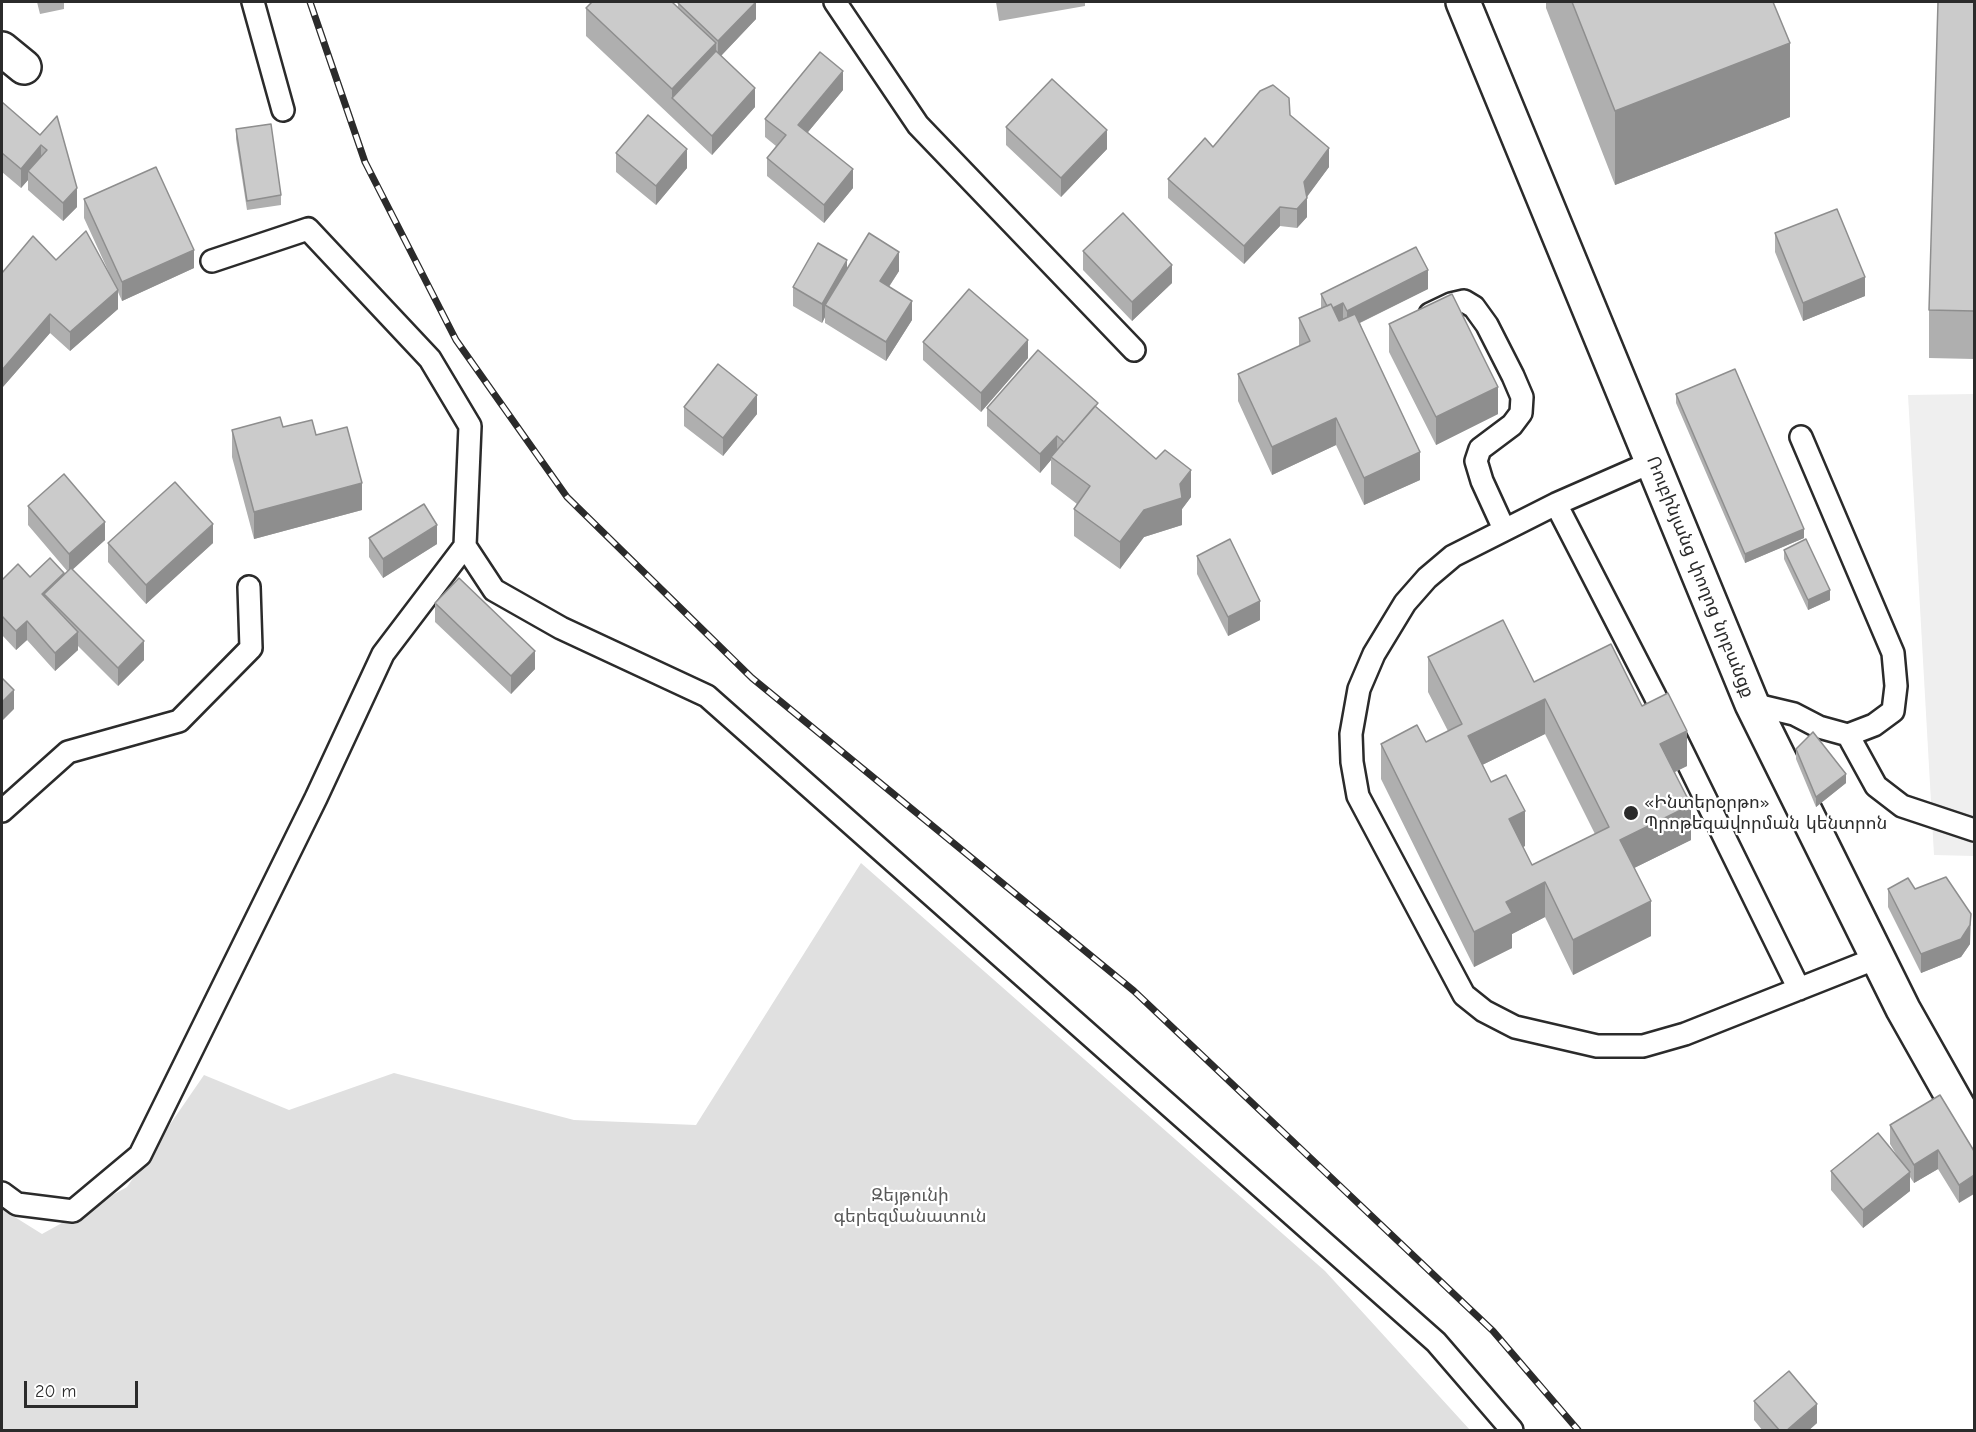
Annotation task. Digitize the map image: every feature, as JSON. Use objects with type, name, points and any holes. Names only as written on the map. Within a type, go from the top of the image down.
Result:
[{"type":"street","name":"Ռուբինյանց փողոց նրբանցք","points":[[1463,2],[1752,704],[1903,1009],[1974,1135]]},
{"type":"lane","points":[[253,2],[283,110]]},
{"type":"lane","points":[[835,2],[918,125],[1134,350]]},
{"type":"lane","points":[[2,1192],[17,1204],[73,1211],[140,1155],[316,798],[383,654],[465,546],[470,426],[430,359],[308,229],[212,261]]},
{"type":"lane","points":[[1408,325],[1451,304],[1464,302],[1474,307],[1487,325],[1513,376],[1522,397],[1521,413],[1512,425],[1480,449],[1476,461],[1482,481],[1504,529]]},
{"type":"lane","points":[[1752,704],[1794,714],[1819,727],[1848,735],[1874,725],[1893,711],[1896,686],[1893,654],[1801,437]]},
{"type":"lane","points":[[1652,462],[1504,529],[1454,556],[1427,578],[1405,603],[1374,654],[1359,689],[1351,734],[1352,762],[1358,796],[1464,995],[1484,1011],[1515,1027],[1597,1046],[1643,1046],[1685,1034],[1877,958]]},
{"type":"lane","points":[[1556,504],[1654,693],[1798,989]]},
{"type":"lane","points":[[465,546],[494,590],[561,628],[707,696],[1436,1342],[1512,1431]]},
{"type":"lane","points":[[2,811],[68,752],[179,721],[251,648],[249,587]]},
{"type":"lane","points":[[1848,735],[1876,786],[1902,806],[1974,830]]},
{"type":"shaded area","points":[[1974,394],[1974,856],[1934,855],[1908,395]]},
{"type":"green space","name":"Զեյթունի գերեզմանատուն","points":[[861,863],[1325,1271],[1470,1430],[2,1430],[2,1209],[42,1234],[127,1187],[204,1075],[289,1110],[394,1073],[574,1120],[696,1125]]},
{"type":"building","points":[[592,2],[672,2],[716,43],[672,89],[586,8]]},
{"type":"building","points":[[756,2],[718,41],[678,3]]},
{"type":"building","points":[[1572,2],[1773,2],[1790,43],[1615,111]]},
{"type":"building","points":[[1938,2],[1974,2],[1974,311],[1929,310]]},
{"type":"building","points":[[716,51],[755,88],[712,136],[672,98]]},
{"type":"building","points":[[820,52],[843,71],[798,125],[853,169],[824,205],[767,158],[786,135],[765,119]]},
{"type":"building","points":[[1052,79],[1107,130],[1061,178],[1006,127]]},
{"type":"building","points":[[1273,85],[1289,98],[1290,115],[1329,148],[1304,182],[1307,198],[1297,209],[1280,207],[1244,246],[1168,179],[1205,138],[1213,147],[1260,91]]},
{"type":"building","points":[[2,102],[40,135],[57,116],[77,188],[63,203],[28,171],[47,150],[41,145],[21,169],[2,153]]},
{"type":"building","points":[[648,115],[687,149],[656,186],[616,153]]},
{"type":"building","points":[[271,124],[281,195],[247,201],[236,129]]},
{"type":"building","points":[[156,167],[194,250],[122,282],[84,199]]},
{"type":"building","points":[[1837,209],[1865,277],[1803,303],[1775,233]]},
{"type":"building","points":[[1123,213],[1172,265],[1132,302],[1083,251]]},
{"type":"building","points":[[86,231],[118,290],[70,332],[50,314],[2,370],[2,273],[33,236],[56,260]]},
{"type":"building","points":[[869,233],[899,252],[880,281],[912,301],[886,342],[825,305]]},
{"type":"building","points":[[818,243],[847,260],[822,304],[793,287]]},
{"type":"building","points":[[1416,247],[1428,270],[1347,311],[1343,303],[1333,308],[1331,304],[1327,306],[1321,294]]},
{"type":"building","points":[[969,289],[1028,340],[981,393],[923,342]]},
{"type":"building","points":[[1452,294],[1498,387],[1436,417],[1389,324]]},
{"type":"building","points":[[1331,304],[1339,321],[1355,314],[1420,452],[1364,478],[1336,418],[1272,447],[1238,374],[1310,341],[1299,318]]},
{"type":"building","points":[[1038,350],[1098,403],[1064,442],[1057,436],[1040,454],[987,408]]},
{"type":"building","points":[[718,364],[757,395],[723,438],[684,407]]},
{"type":"building","points":[[1735,369],[1804,529],[1745,554],[1676,394]]},
{"type":"building","points":[[1095,406],[1156,459],[1165,450],[1191,470],[1180,484],[1182,498],[1144,510],[1120,542],[1074,509],[1090,486],[1051,457]]},
{"type":"building","points":[[280,417],[283,427],[312,420],[316,435],[347,427],[362,483],[254,512],[232,430]]},
{"type":"building","points":[[64,474],[105,522],[69,554],[28,506]]},
{"type":"building","points":[[175,482],[213,524],[146,585],[108,543]]},
{"type":"building","points":[[424,504],[437,525],[383,559],[369,538]]},
{"type":"building","points":[[1230,539],[1260,601],[1228,617],[1197,556]]},
{"type":"building","points":[[1806,539],[1830,590],[1808,600],[1784,550]]},
{"type":"building","points":[[50,558],[64,573],[42,594],[78,632],[55,653],[27,621],[16,631],[2,616],[2,580],[18,564],[30,577]]},
{"type":"building","points":[[71,568],[144,641],[118,668],[44,594]]},
{"type":"building","points":[[459,578],[535,651],[511,676],[435,603]]},
{"type":"building","name":"«Ինտերօրթո» Պրոթեզավորման կենտրոն","points":[[1503,620],[1534,682],[1611,644],[1642,706],[1668,693],[1687,731],[1660,744],[1691,805],[1620,840],[1651,901],[1573,940],[1545,882],[1506,902],[1512,913],[1474,932],[1381,744],[1417,725],[1426,742],[1462,724],[1428,657]],"holes":[[[1545,699],[1609,827],[1532,865],[1509,819],[1525,811],[1506,775],[1491,782],[1468,736]]]},
{"type":"building","points":[[2,678],[14,690],[2,702]]},
{"type":"building","points":[[1813,732],[1846,774],[1816,797],[1796,749]]},
{"type":"building","points":[[1946,877],[1971,914],[1970,925],[1961,939],[1921,954],[1888,889],[1908,878],[1915,889]]},
{"type":"building","points":[[1940,1095],[1974,1151],[1974,1175],[1959,1185],[1938,1150],[1914,1165],[1890,1125]]},
{"type":"building","points":[[1878,1133],[1910,1172],[1863,1210],[1831,1171]]},
{"type":"building","points":[[1789,1371],[1817,1404],[1786,1431],[1780,1431],[1754,1401]]},
{"type":"railway","points":[[310,2],[365,162],[456,340],[567,497],[752,678],[1134,991],[1493,1331],[1578,1430]]},
{"type":"place","name":"«Ինտերօրթո» Պրոթեզավորման կենտրոն","points":[[1631,813]]}]
